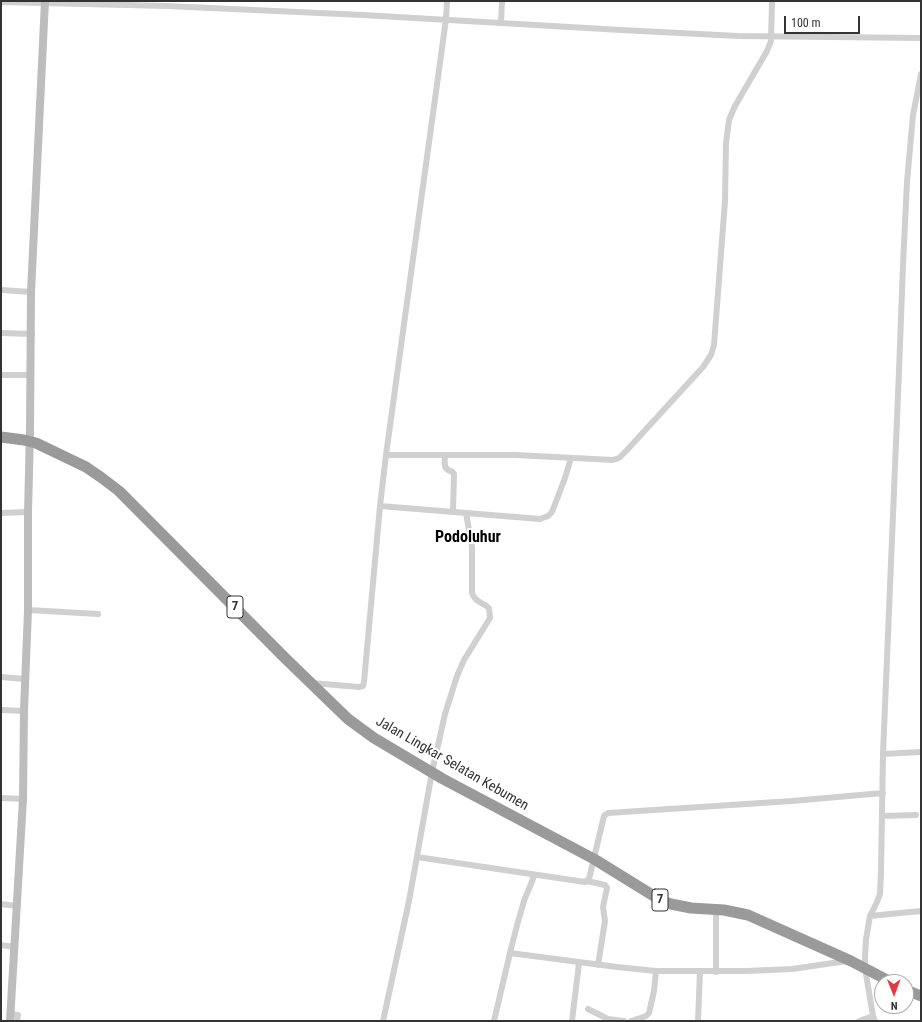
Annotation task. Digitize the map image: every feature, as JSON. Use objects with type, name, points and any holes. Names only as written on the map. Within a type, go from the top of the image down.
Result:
[{"type":"highway","name":"Jalan Lingkar Selatan Kebumen","points":[[1,437],[33,442],[86,466],[119,491],[348,719],[374,738],[436,775],[594,859],[662,901],[690,908],[724,910],[748,915],[851,961],[876,974]]},
{"type":"street","points":[[311,683],[358,687],[363,686],[364,682],[386,455],[446,19],[447,1]]},
{"type":"street","points":[[501,23],[502,1]]},
{"type":"street","points":[[386,455],[501,454],[613,460],[619,458],[703,368],[714,346],[726,201],[726,143],[729,120],[735,106],[767,51],[770,43],[772,1]]},
{"type":"street","points":[[1,2],[167,6],[446,19],[621,30],[771,36],[921,38]]},
{"type":"street","points":[[13,1017],[15,947],[23,799],[24,711],[28,610],[28,512],[33,442],[31,292],[47,2]]},
{"type":"street","points":[[859,1021],[874,1019],[865,968],[866,939],[870,916],[880,894],[883,754],[907,182],[913,115],[921,74]]},
{"type":"street","points":[[1,290],[31,292]]},
{"type":"street","points":[[1,333],[32,334]]},
{"type":"street","points":[[1,375],[31,375]]},
{"type":"street","points":[[445,454],[446,470],[454,474],[453,512]]},
{"type":"street","points":[[380,506],[540,519],[544,518],[552,512],[571,458]]},
{"type":"street","points":[[1,513],[28,512]]},
{"type":"street","points":[[383,1021],[420,857],[436,775],[445,714],[457,676],[464,660],[490,618],[489,608],[476,601],[472,593],[472,547],[466,513]]},
{"type":"street","points":[[28,610],[98,614]]},
{"type":"street","points":[[1,677],[25,679]]},
{"type":"street","points":[[1,710],[24,711]]},
{"type":"street","points":[[883,754],[921,752]]},
{"type":"street","points":[[587,881],[590,877],[604,816],[608,813],[799,801],[883,793]]},
{"type":"street","points":[[1,798],[23,799]]},
{"type":"street","points":[[882,816],[916,815]]},
{"type":"street","points":[[420,857],[583,883],[587,881],[605,885],[607,888],[603,907],[605,921],[598,965]]},
{"type":"street","points":[[494,1021],[510,953],[527,892],[532,884],[534,874]]},
{"type":"street","points":[[1,904],[17,906]]},
{"type":"street","points":[[716,910],[716,972]]},
{"type":"street","points":[[870,916],[921,911]]},
{"type":"street","points":[[1,945],[15,947]]},
{"type":"street","points":[[510,953],[579,963],[656,971],[716,972],[792,969],[851,961]]},
{"type":"street","points":[[572,1021],[579,963]]},
{"type":"street","points":[[631,1021],[646,1016],[649,1013],[654,991],[656,971]]},
{"type":"street","points":[[698,1021],[700,971]]},
{"type":"street","points":[[588,1009],[603,1017],[619,1021]]},
{"type":"district","name":"Podoluhur","points":[[468,538]]}]
